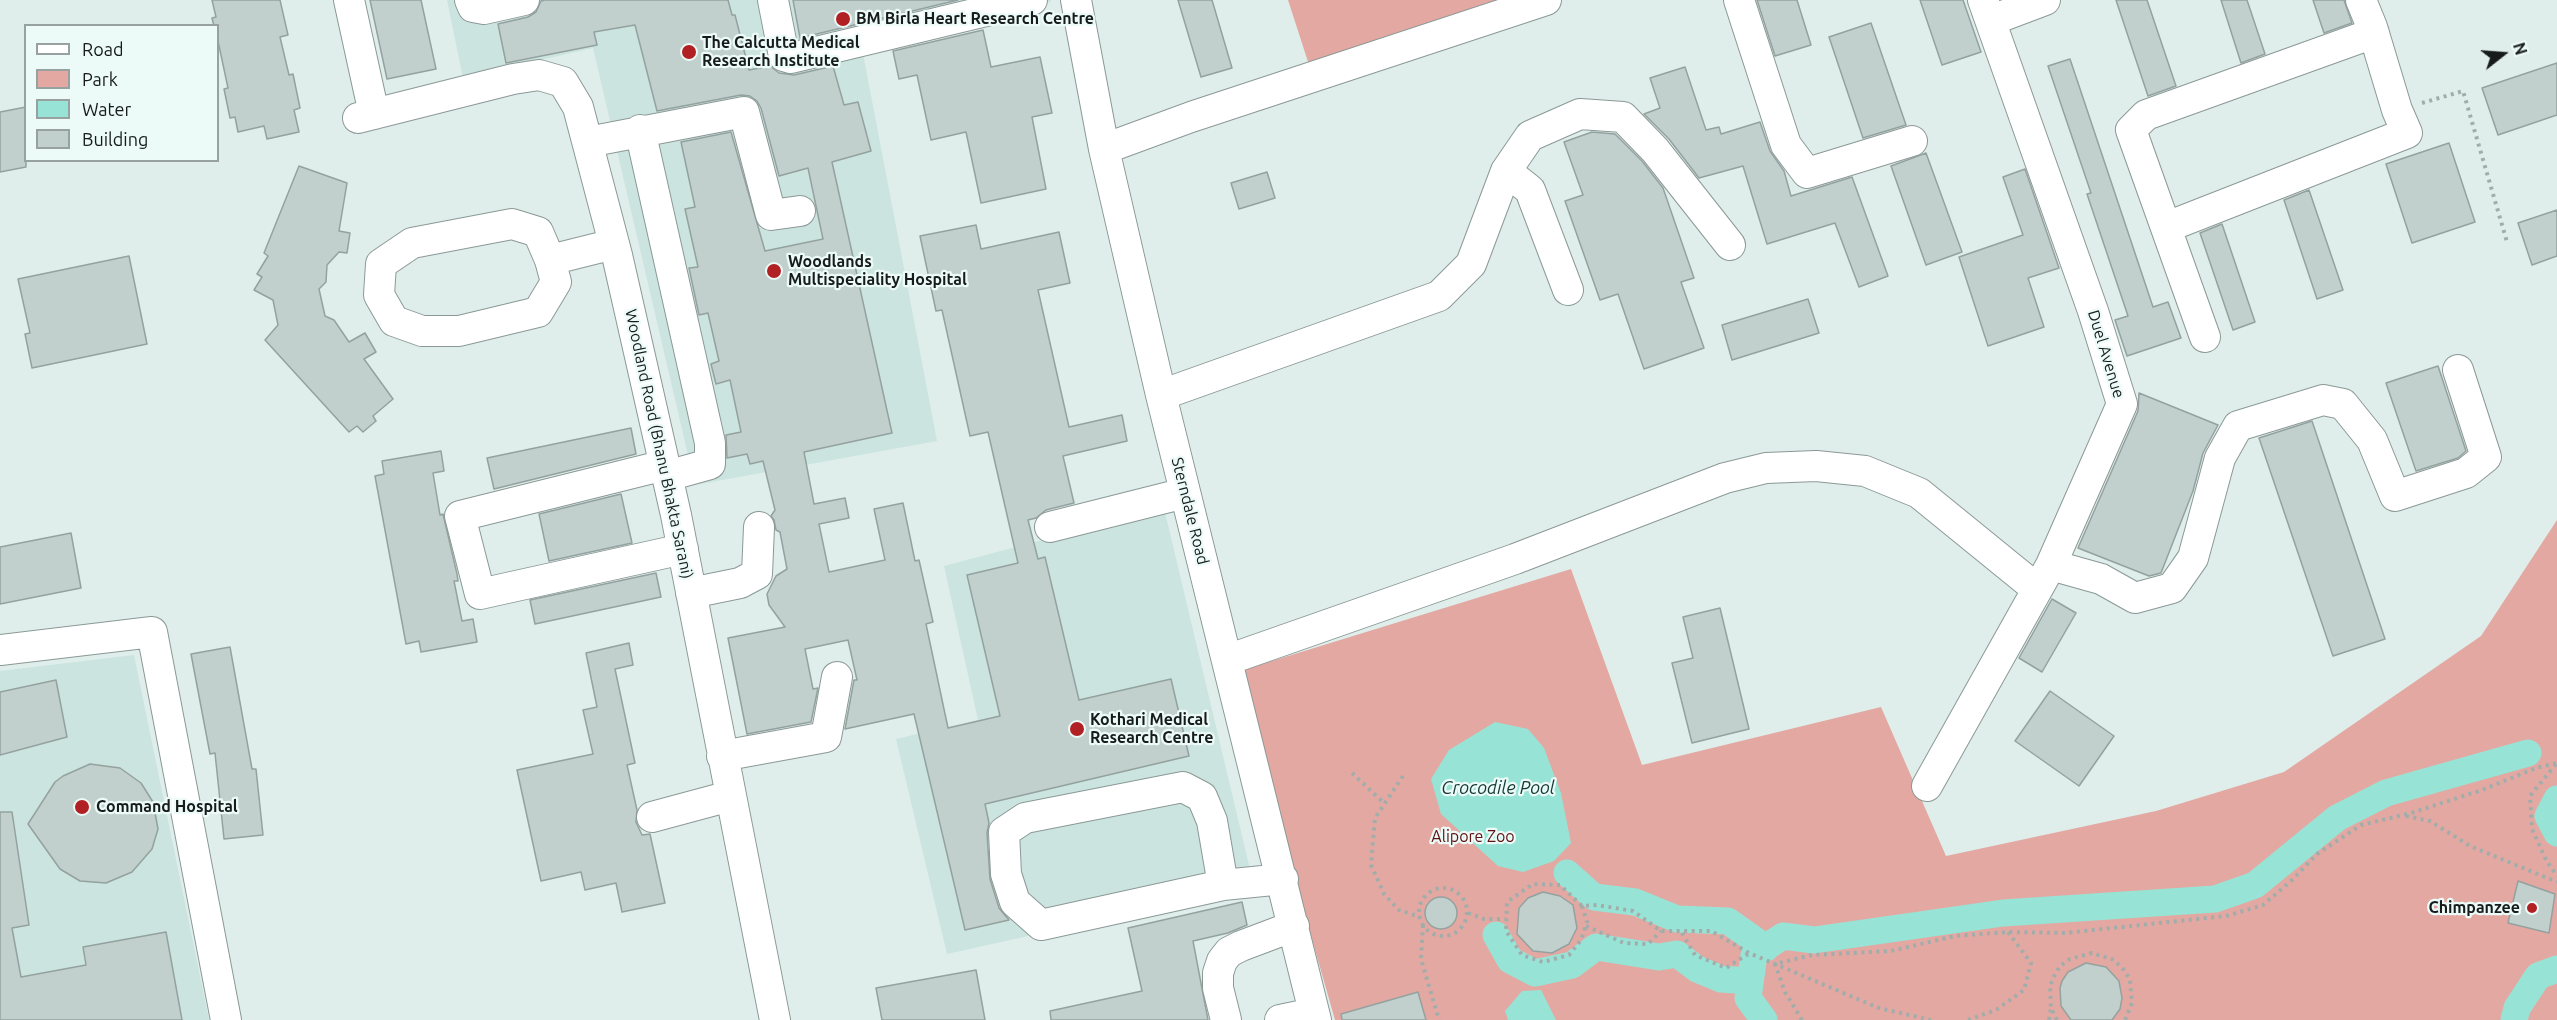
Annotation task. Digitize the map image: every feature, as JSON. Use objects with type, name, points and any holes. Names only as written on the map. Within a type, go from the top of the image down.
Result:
[{"type":"street","name":"Woodland Road (Bhanu Bhakta Sarani)","points":[[349,0],[366,116],[521,77],[539,75],[562,82],[578,107],[614,244],[666,470],[776,1020]]},
{"type":"street","points":[[470,0],[473,7],[484,9],[524,0]]},
{"type":"street","points":[[773,0],[784,56],[791,58],[1032,0]]},
{"type":"street","name":"Sterndale Road","points":[[1076,0],[1104,149],[1161,395],[1283,879],[1315,1016]]},
{"type":"street","points":[[1104,149],[1191,117],[1546,0]]},
{"type":"street","points":[[1739,0],[1786,145],[1807,173],[1912,141]]},
{"type":"street","points":[[1988,10],[2045,0]]},
{"type":"street","points":[[2167,226],[2407,134],[2361,0]]},
{"type":"street","name":"Duel Avenue","points":[[1927,786],[2044,577],[2122,404],[2093,311],[1988,10]]},
{"type":"street","points":[[2205,337],[2131,130],[2146,115],[2374,33]]},
{"type":"street","points":[[588,142],[640,130],[744,112],[771,215],[800,212]]},
{"type":"street","points":[[1161,395],[1439,296],[1471,264],[1506,171],[1530,136],[1580,114],[1623,117],[1655,150],[1730,245]]},
{"type":"street","points":[[640,130],[710,443],[710,464],[666,470],[460,516],[480,594],[683,549]]},
{"type":"street","points":[[1506,171],[1530,190],[1568,290]]},
{"type":"street","points":[[512,224],[538,232],[550,260],[556,282],[538,312],[459,331],[422,332],[394,321],[379,295],[381,264],[412,243],[512,224]]},
{"type":"street","points":[[550,260],[614,244]]},
{"type":"street","points":[[1227,660],[1515,559],[1725,478],[1766,468],[1816,466],[1865,471],[1919,493],[2044,577],[2102,579],[2135,598],[2172,588],[2193,558],[2220,458],[2238,426],[2323,400],[2343,404],[2372,440],[2394,496],[2466,474],[2486,457],[2458,370]]},
{"type":"street","points":[[1050,527],[1185,493]]},
{"type":"street","points":[[691,593],[740,583],[757,574],[759,527]]},
{"type":"street","points":[[0,650],[152,632],[226,1020]]},
{"type":"street","points":[[722,756],[826,737],[837,677]]},
{"type":"street","points":[[1223,885],[1212,821],[1202,797],[1183,787],[1025,818],[1004,832],[1006,874],[1015,902],[1041,925],[1223,885],[1283,879]]},
{"type":"street","points":[[652,817],[730,796]]},
{"type":"street","points":[[1226,1020],[1218,988],[1218,973],[1222,961],[1229,952],[1241,946],[1294,926]]},
{"type":"street","points":[[1280,1020],[1315,1016]]},
{"type":"path","points":[[2397,110],[2463,91],[2507,242]]},
{"type":"path","points":[[1775,964],[1812,955],[1891,951],[1955,936],[2007,932],[2065,933],[2226,916],[2263,905],[2325,848],[2361,825],[2482,790],[2536,768],[2557,763]]},
{"type":"path","points":[[2557,763],[2530,796],[2532,829],[2546,860],[2557,876]]},
{"type":"path","points":[[1352,773],[1384,804]]},
{"type":"path","points":[[1403,776],[1375,818],[1371,865],[1384,894],[1398,910],[1420,917]]},
{"type":"path","points":[[2402,815],[2430,822],[2470,846],[2557,882]]},
{"type":"path","points":[[1533,884],[1560,885],[1582,906],[1586,926],[1581,940],[1569,955],[1543,962],[1522,955],[1506,931],[1506,919],[1507,902],[1533,884]]},
{"type":"path","points":[[1444,888],[1462,896],[1468,913],[1461,928],[1453,934],[1438,936],[1430,932],[1423,924],[1420,917],[1420,906],[1428,893],[1444,888]]},
{"type":"path","points":[[1582,906],[1597,905],[1633,911],[1661,931],[1712,932],[1749,953],[1879,1008],[1931,1020]]},
{"type":"path","points":[[1468,913],[1484,919],[1506,919]]},
{"type":"path","points":[[1423,924],[1421,958],[1439,1020]]},
{"type":"path","points":[[1586,926],[1624,943],[1648,944],[1661,931]]},
{"type":"path","points":[[1968,1020],[1996,1010],[2024,990],[2031,963],[2007,932]]},
{"type":"path","points":[[1682,933],[1695,955],[1726,968],[1749,953]]},
{"type":"path","points":[[2049,1020],[2050,987],[2060,966],[2070,959],[2092,953],[2114,960],[2130,980],[2132,1004],[2125,1020]]},
{"type":"path","points":[[1775,964],[1785,992],[1802,1020]]},
{"type":"path","points":[[2051,1008],[2057,1020]]},
{"type":"shaded area","name":"Woodlands Multispeciality Hospital","points":[[447,0],[1051,0],[1051,2],[860,38],[937,441],[695,485],[593,48],[463,78]]},
{"type":"shaded area","name":"Kothari Medical Research Centre","points":[[1164,508],[1254,886],[947,954],[896,739],[978,720],[944,566]]},
{"type":"shaded area","name":"Command Hospital","points":[[134,655],[209,1020],[0,1020],[0,671]]},
{"type":"green space","points":[[1288,0],[1521,0],[1311,71]]},
{"type":"green space","name":"Alipore Zoo","points":[[2557,520],[2557,1020],[1335,1020],[1236,672],[1571,569],[1642,765],[1881,707],[1946,856],[2156,811],[2284,772],[2481,636]]},
{"type":"water","name":"Crocodile Pool","points":[[1495,722],[1528,729],[1544,748],[1561,793],[1571,843],[1554,861],[1523,872],[1498,866],[1441,814],[1431,779],[1449,750]]},
{"type":"water","points":[[1541,990],[1556,1020],[1508,1020],[1505,1011],[1522,991]]},
{"type":"building","points":[[212,0],[280,0],[288,35],[280,37],[289,75],[293,74],[300,108],[294,110],[299,132],[267,139],[264,126],[238,132],[235,117],[230,118],[224,89],[228,88],[219,46],[219,24],[214,24],[212,18],[216,17]]},
{"type":"building","points":[[370,0],[421,0],[436,69],[387,79]]},
{"type":"building","points":[[728,0],[732,15],[735,15],[749,70],[770,66],[779,73],[794,75],[833,66],[844,105],[858,102],[871,151],[832,162],[892,433],[804,452],[814,504],[845,498],[849,518],[819,524],[829,572],[885,560],[874,509],[903,503],[915,561],[919,560],[933,622],[926,624],[948,728],[1000,716],[967,575],[1018,563],[988,432],[970,436],[942,310],[936,311],[920,236],[976,225],[981,249],[1059,232],[1070,283],[1038,290],[1069,427],[1122,415],[1127,441],[1063,456],[1074,503],[1046,510],[1036,518],[1028,520],[1038,559],[1045,557],[1079,700],[1171,679],[1189,756],[985,804],[989,823],[987,833],[990,879],[999,908],[1009,920],[965,930],[914,714],[845,729],[854,680],[857,680],[848,640],[805,649],[813,689],[818,688],[811,722],[747,734],[728,638],[785,627],[769,605],[767,594],[776,576],[787,569],[780,532],[776,530],[771,516],[775,510],[763,461],[750,464],[747,454],[727,458],[726,435],[741,432],[730,380],[716,384],[711,364],[719,361],[708,313],[699,315],[689,268],[698,267],[685,209],[695,207],[681,142],[731,132],[765,251],[823,239],[808,168],[779,176],[761,108],[750,96],[741,95],[657,111],[635,25],[594,32],[597,45],[506,63],[498,24],[528,17],[536,12],[541,1]]},
{"type":"building","name":"BM Birla Heart Research Centre","points":[[793,0],[958,0],[800,38]]},
{"type":"building","points":[[1178,0],[1212,0],[1232,68],[1201,77]]},
{"type":"building","points":[[1757,0],[1797,0],[1811,45],[1775,56]]},
{"type":"building","points":[[1920,0],[1963,0],[1981,52],[1942,65]]},
{"type":"building","points":[[2116,0],[2147,0],[2176,86],[2148,96]]},
{"type":"building","points":[[2221,0],[2247,0],[2265,54],[2241,63]]},
{"type":"building","points":[[2313,0],[2344,0],[2352,23],[2324,33]]},
{"type":"building","points":[[1871,23],[1906,125],[1863,138],[1829,37]]},
{"type":"building","points":[[983,30],[991,67],[1040,57],[1052,113],[1032,117],[1046,189],[981,203],[966,132],[931,140],[917,75],[899,79],[893,51]]},
{"type":"building","points":[[2070,59],[2153,307],[2168,302],[2181,338],[2127,356],[2115,320],[2128,316],[2087,194],[2091,193],[2048,66]]},
{"type":"building","points":[[2557,63],[2557,115],[2498,135],[2482,88]]},
{"type":"building","points":[[1685,67],[1706,130],[1719,127],[1721,134],[1760,122],[1770,151],[1784,171],[1791,196],[1852,177],[1888,276],[1859,287],[1835,223],[1767,244],[1743,166],[1699,178],[1669,139],[1644,114],[1660,108],[1650,78]]},
{"type":"building","points":[[24,107],[24,162],[26,162],[26,167],[0,172],[0,112]]},
{"type":"building","points":[[1592,132],[1615,134],[1642,161],[1663,188],[1694,278],[1681,282],[1704,348],[1644,369],[1618,294],[1600,300],[1565,201],[1583,195],[1564,142]]},
{"type":"building","points":[[2449,143],[2475,222],[2412,243],[2386,164]]},
{"type":"building","points":[[1926,153],[1962,252],[1926,265],[1891,166]]},
{"type":"building","points":[[299,166],[347,183],[339,231],[350,233],[347,253],[339,252],[327,265],[326,282],[319,289],[325,316],[334,320],[349,342],[365,333],[376,352],[364,359],[393,399],[373,416],[376,421],[363,432],[357,426],[349,432],[265,340],[278,325],[273,300],[254,290],[262,277],[257,274],[268,256],[264,253]]},
{"type":"building","points":[[2025,169],[2059,268],[2028,278],[2044,327],[1988,346],[1959,257],[2023,235],[2003,177]]},
{"type":"building","points":[[1267,172],[1275,198],[1239,209],[1231,183]]},
{"type":"building","points":[[2309,190],[2343,290],[2317,299],[2284,200]]},
{"type":"building","points":[[2557,210],[2557,256],[2532,265],[2518,223]]},
{"type":"building","points":[[2222,224],[2255,322],[2233,330],[2200,233]]},
{"type":"building","points":[[129,256],[147,344],[32,368],[25,334],[30,333],[18,279]]},
{"type":"building","points":[[1808,299],[1819,333],[1732,360],[1722,325]]},
{"type":"building","points":[[2438,366],[2466,451],[2458,458],[2416,471],[2386,383]]},
{"type":"building","points":[[2139,393],[2218,425],[2203,453],[2193,491],[2161,573],[2149,576],[2078,548],[2138,411]]},
{"type":"building","points":[[2312,421],[2385,639],[2333,656],[2259,438]]},
{"type":"building","points":[[631,428],[636,454],[494,489],[487,458]]},
{"type":"building","points":[[441,451],[444,471],[433,473],[440,515],[443,514],[457,574],[458,581],[454,581],[462,621],[473,619],[477,642],[421,652],[419,641],[406,644],[375,476],[384,474],[382,461]]},
{"type":"building","points":[[621,494],[632,543],[549,561],[539,514]]},
{"type":"building","points":[[71,533],[81,588],[0,604],[0,547]]},
{"type":"building","points":[[656,573],[661,597],[535,624],[530,600]]},
{"type":"building","points":[[2052,599],[2076,613],[2042,672],[2019,658]]},
{"type":"building","points":[[1720,608],[1749,729],[1692,743],[1672,663],[1693,658],[1683,617]]},
{"type":"building","points":[[629,643],[633,665],[615,669],[635,763],[627,765],[637,810],[636,822],[642,835],[650,834],[665,903],[622,912],[616,883],[585,890],[581,872],[541,881],[517,770],[593,754],[583,710],[597,707],[586,653]]},
{"type":"building","points":[[230,647],[252,769],[256,769],[263,835],[224,839],[215,753],[210,754],[191,654]]},
{"type":"building","points":[[56,680],[67,737],[0,755],[0,692]]},
{"type":"building","points":[[2050,691],[2114,736],[2079,786],[2015,741]]},
{"type":"building","points":[[90,764],[120,768],[141,783],[153,802],[158,829],[152,849],[132,872],[106,883],[80,881],[60,869],[28,824],[55,782]]},
{"type":"building","points":[[0,812],[12,812],[29,925],[12,928],[21,977],[86,965],[83,947],[166,932],[182,1020],[0,1020]]},
{"type":"building","name":"Chimpanzee","points":[[2518,881],[2555,894],[2549,933],[2508,923]]},
{"type":"building","points":[[1543,892],[1560,896],[1573,905],[1577,928],[1569,944],[1552,953],[1533,951],[1517,934],[1519,908],[1528,898]]},
{"type":"building","points":[[1441,897],[1452,902],[1457,913],[1452,924],[1441,929],[1430,924],[1425,913],[1430,902]]},
{"type":"building","points":[[1242,902],[1247,925],[1228,933],[1193,941],[1208,1020],[1051,1020],[1050,1011],[1142,991],[1128,928]]},
{"type":"building","points":[[2086,963],[2106,967],[2119,981],[2122,998],[2120,1009],[2112,1020],[2071,1020],[2061,1006],[2062,981],[2068,972]]},
{"type":"building","points":[[976,970],[985,1020],[882,1020],[876,988]]},
{"type":"building","points":[[1418,992],[1426,1020],[1342,1020],[1341,1014]]},
{"type":"waterway","points":[[1764,1020],[1748,998],[1754,955],[1783,936],[1814,940],[2003,913],[2215,899],[2255,885],[2337,818],[2386,793],[2528,753]]},
{"type":"waterway","points":[[2557,799],[2548,816],[2557,833]]},
{"type":"waterway","points":[[1567,873],[1594,897],[1635,902],[1677,919],[1728,921],[1766,948]]},
{"type":"waterway","points":[[1496,935],[1510,960],[1535,973],[1572,965],[1596,947],[1659,957],[1677,954],[1697,969],[1721,979],[1750,981]]},
{"type":"waterway","points":[[2514,1020],[2517,1008],[2538,976],[2557,969]]},
{"type":"place","name":"BM Birla Heart Research Centre","points":[[843,19]]},
{"type":"place","name":"The Calcutta Medical Research Institute","points":[[689,52]]},
{"type":"place","name":"Woodlands Multispeciality Hospital","points":[[774,271]]},
{"type":"place","name":"Kothari Medical Research Centre","points":[[1077,729]]},
{"type":"place","name":"Command Hospital","points":[[82,807]]},
{"type":"place","name":"Chimpanzee","points":[[2532,908]]}]
